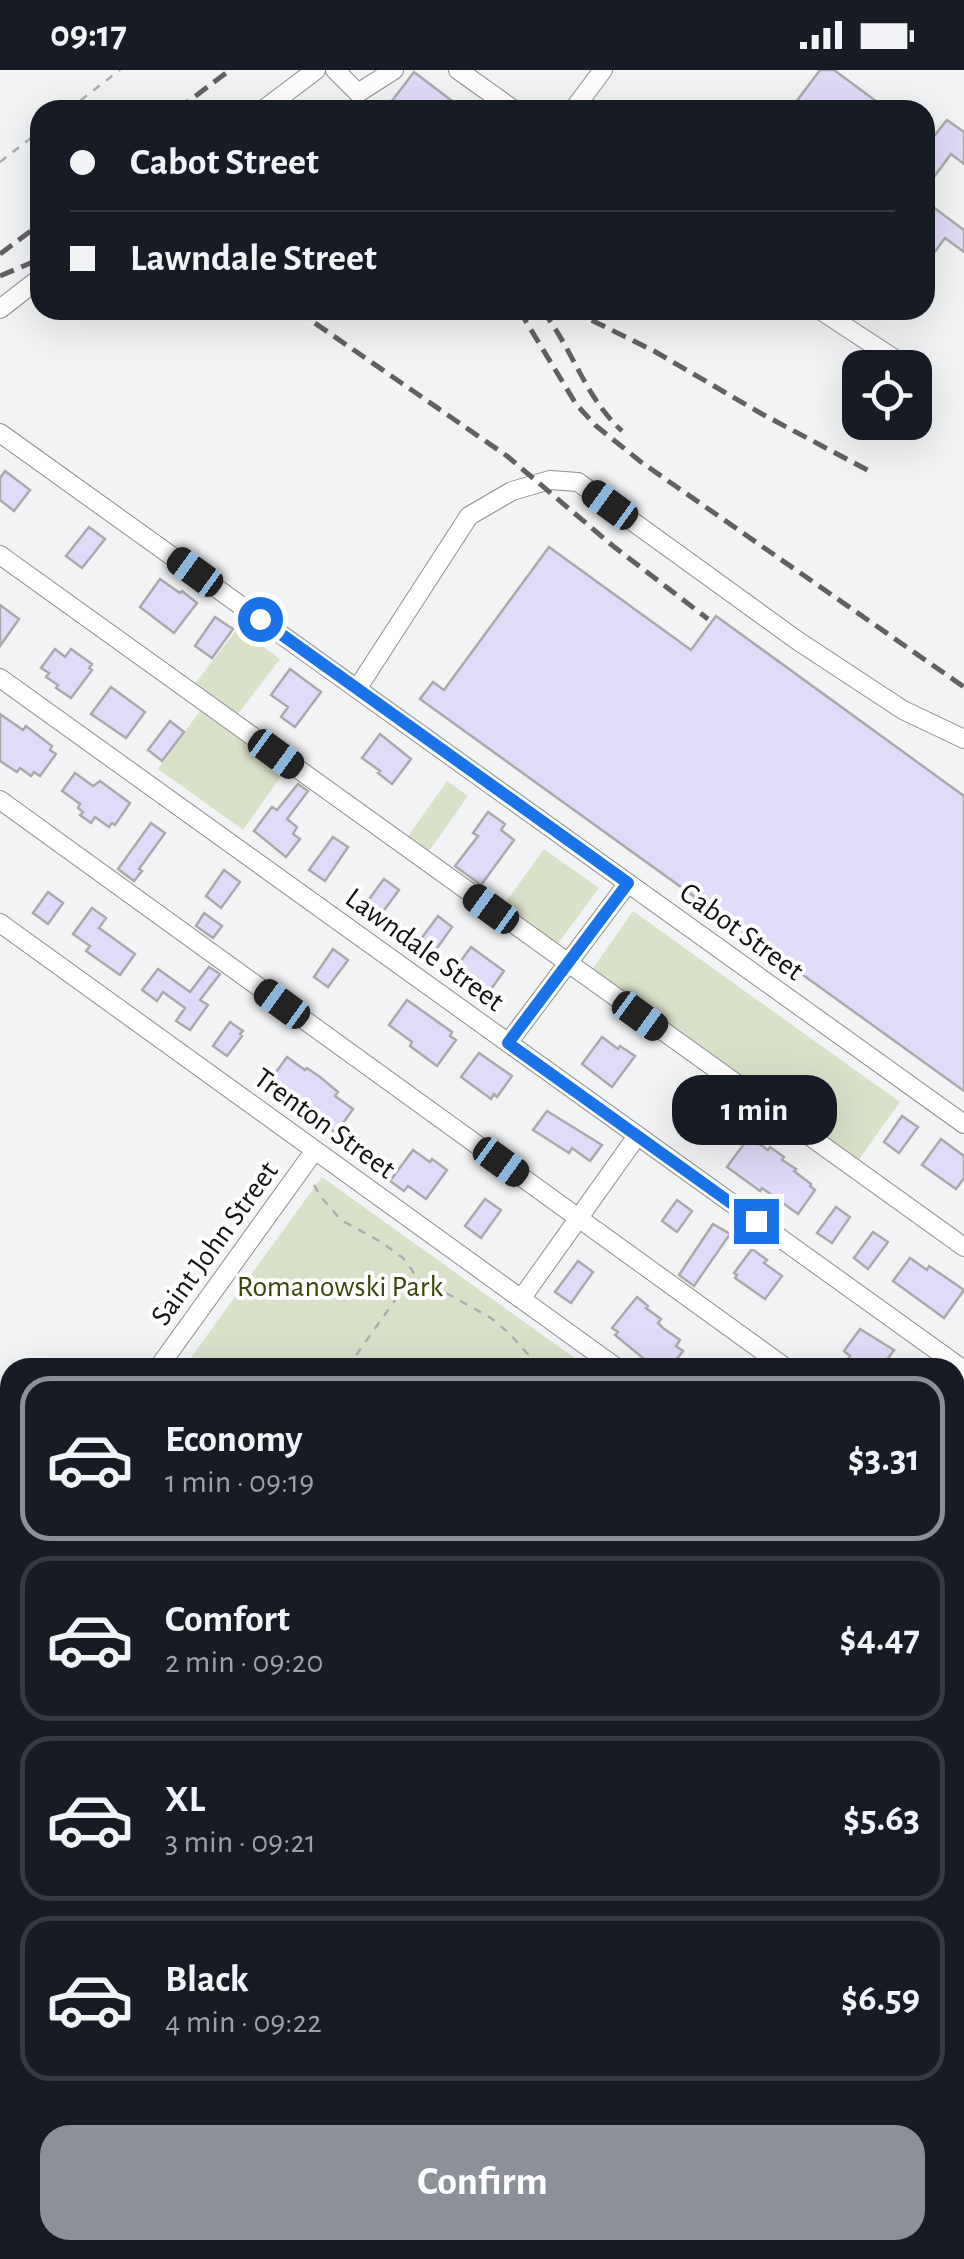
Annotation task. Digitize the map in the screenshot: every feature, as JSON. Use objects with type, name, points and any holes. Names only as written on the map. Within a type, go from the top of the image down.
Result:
[{"type":"street","points":[[276,100],[316,70]]},
{"type":"street","points":[[335,70],[360,100]]},
{"type":"street","points":[[364,100],[394,70]]},
{"type":"street","points":[[458,70],[500,100]]},
{"type":"street","points":[[580,100],[603,70]]},
{"type":"street","points":[[0,309],[30,286]]},
{"type":"street","points":[[835,320],[881,350]]},
{"type":"street","name":"Cabot Street","points":[[0,433],[964,1124]]},
{"type":"street","points":[[357,688],[469,516],[512,491],[564,480],[578,482],[798,641],[903,710],[964,739]]},
{"type":"street","points":[[0,554],[964,1247]]},
{"type":"street","name":"Lawndale Street","points":[[0,678],[947,1358]]},
{"type":"street","points":[[0,800],[772,1358]]},
{"type":"street","points":[[508,1043],[628,883]]},
{"type":"street","name":"Trenton Street","points":[[0,923],[603,1358]]},
{"type":"street","points":[[522,1298],[637,1136]]},
{"type":"street","name":"Saint John Street","points":[[165,1358],[315,1150]]},
{"type":"path","points":[[81,100],[120,70]]},
{"type":"path","points":[[0,162],[30,140]]},
{"type":"path","points":[[314,1185],[341,1220],[403,1258],[424,1288]]},
{"type":"path","points":[[354,1358],[398,1296],[424,1288],[448,1294],[491,1318],[531,1358]]},
{"type":"green space","points":[[238,628],[280,659],[235,718],[193,686]]},
{"type":"green space","points":[[200,711],[285,771],[243,830],[158,769]]},
{"type":"green space","points":[[447,781],[468,796],[427,854],[406,839]]},
{"type":"green space","points":[[544,849],[599,888],[557,945],[503,906]]},
{"type":"green space","points":[[633,911],[900,1102],[858,1161],[591,971]]},
{"type":"green space","name":"Romanowski Park","points":[[322,1177],[574,1358],[191,1358]]},
{"type":"building","points":[[820,70],[834,70],[874,100],[798,100]]},
{"type":"building","points":[[414,72],[451,100],[393,100]]},
{"type":"building","points":[[947,120],[964,132],[964,164],[951,154],[935,176],[935,135]]},
{"type":"building","points":[[935,208],[964,230],[964,252],[945,238],[935,252]]},
{"type":"building","points":[[5,471],[30,490],[14,511],[0,500],[0,478]]},
{"type":"building","points":[[89,527],[105,539],[82,568],[66,556]]},
{"type":"building","points":[[549,547],[691,650],[716,616],[964,796],[964,1091],[420,699],[433,682],[444,690]]},
{"type":"building","points":[[160,579],[197,603],[174,633],[140,607]]},
{"type":"building","points":[[0,605],[19,619],[0,646]]},
{"type":"building","points":[[215,617],[233,629],[212,658],[195,646]]},
{"type":"building","points":[[55,649],[65,657],[71,649],[92,664],[92,670],[71,698],[56,688],[58,685],[46,677],[49,673],[41,668]]},
{"type":"building","points":[[290,669],[321,692],[295,727],[281,717],[288,707],[271,695]]},
{"type":"building","points":[[111,687],[145,712],[126,738],[91,714]]},
{"type":"building","points":[[0,714],[23,730],[26,726],[52,746],[50,750],[56,754],[40,776],[34,772],[31,776],[20,768],[17,772],[0,761]]},
{"type":"building","points":[[170,721],[184,732],[162,761],[148,750]]},
{"type":"building","points":[[380,734],[411,759],[392,784],[362,758]]},
{"type":"building","points":[[75,773],[93,786],[100,781],[130,803],[115,825],[109,827],[95,817],[91,823],[80,815],[80,804],[62,791]]},
{"type":"building","points":[[298,784],[308,791],[287,819],[297,827],[293,834],[300,839],[286,857],[254,831],[272,807],[277,810]]},
{"type":"building","points":[[488,812],[505,824],[501,830],[514,840],[481,885],[455,866],[478,836],[473,833]]},
{"type":"building","points":[[151,823],[165,833],[134,881],[118,869]]},
{"type":"building","points":[[333,837],[348,847],[325,881],[309,870]]},
{"type":"building","points":[[224,870],[240,882],[221,908],[206,896]]},
{"type":"building","points":[[384,879],[399,890],[379,917],[364,906]]},
{"type":"building","points":[[48,892],[63,903],[48,924],[33,913]]},
{"type":"building","points":[[92,908],[106,918],[99,928],[135,954],[120,975],[86,951],[90,946],[73,934]]},
{"type":"building","points":[[204,913],[222,926],[213,938],[196,926]]},
{"type":"building","points":[[438,916],[452,927],[433,954],[418,943]]},
{"type":"building","points":[[471,947],[504,971],[489,992],[471,979],[467,984],[452,973]]},
{"type":"building","points":[[333,949],[348,960],[328,987],[314,977]]},
{"type":"building","points":[[209,967],[220,974],[200,1000],[208,1005],[190,1030],[176,1021],[185,1008],[163,992],[157,1001],[142,990],[158,969],[190,992]]},
{"type":"building","points":[[407,1000],[452,1032],[450,1036],[456,1040],[437,1066],[389,1025]]},
{"type":"building","points":[[230,1022],[243,1031],[227,1056],[213,1046]]},
{"type":"building","points":[[602,1037],[635,1056],[612,1087],[582,1064]]},
{"type":"building","points":[[479,1053],[512,1076],[497,1097],[494,1094],[491,1099],[461,1077]]},
{"type":"building","points":[[287,1057],[320,1077],[338,1092],[335,1096],[353,1109],[336,1133],[302,1104],[299,1108],[266,1086]]},
{"type":"building","points":[[547,1111],[602,1145],[590,1161],[572,1148],[569,1153],[533,1130]]},
{"type":"building","points":[[902,1116],[918,1127],[899,1153],[884,1142]]},
{"type":"building","points":[[752,1139],[784,1157],[782,1160],[815,1190],[798,1214],[727,1167],[746,1141],[750,1143]]},
{"type":"building","points":[[941,1139],[964,1156],[964,1178],[956,1189],[922,1165]]},
{"type":"building","points":[[413,1150],[447,1170],[426,1199],[408,1186],[404,1191],[390,1181]]},
{"type":"building","points":[[485,1199],[501,1210],[481,1238],[465,1226]]},
{"type":"building","points":[[677,1200],[692,1211],[677,1232],[662,1221]]},
{"type":"building","points":[[836,1207],[850,1217],[832,1243],[817,1233]]},
{"type":"building","points":[[713,1224],[730,1234],[694,1286],[679,1275]]},
{"type":"building","points":[[873,1232],[888,1242],[868,1269],[854,1258]]},
{"type":"building","points":[[752,1249],[782,1276],[765,1299],[735,1278],[734,1273]]},
{"type":"building","points":[[910,1258],[964,1290],[944,1318],[893,1281]]},
{"type":"building","points":[[578,1261],[593,1272],[571,1303],[555,1292]]},
{"type":"building","points":[[637,1297],[661,1319],[658,1323],[663,1328],[680,1340],[676,1346],[683,1351],[678,1358],[643,1358],[612,1328]]},
{"type":"building","points":[[860,1329],[894,1350],[888,1358],[848,1358],[844,1351]]},
{"type":"railway","points":[[190,100],[230,70]]},
{"type":"railway","points":[[0,254],[30,232]]},
{"type":"railway","points":[[0,276],[30,263]]},
{"type":"railway","points":[[310,320],[507,456],[613,546],[708,619]]},
{"type":"railway","points":[[525,320],[576,404],[595,425],[641,462],[964,687]]},
{"type":"railway","points":[[549,320],[588,388],[622,431]]},
{"type":"railway","points":[[591,320],[873,473]]},
{"type":"route","points":[[260,619],[628,883],[508,1043],[756,1221]]}]
